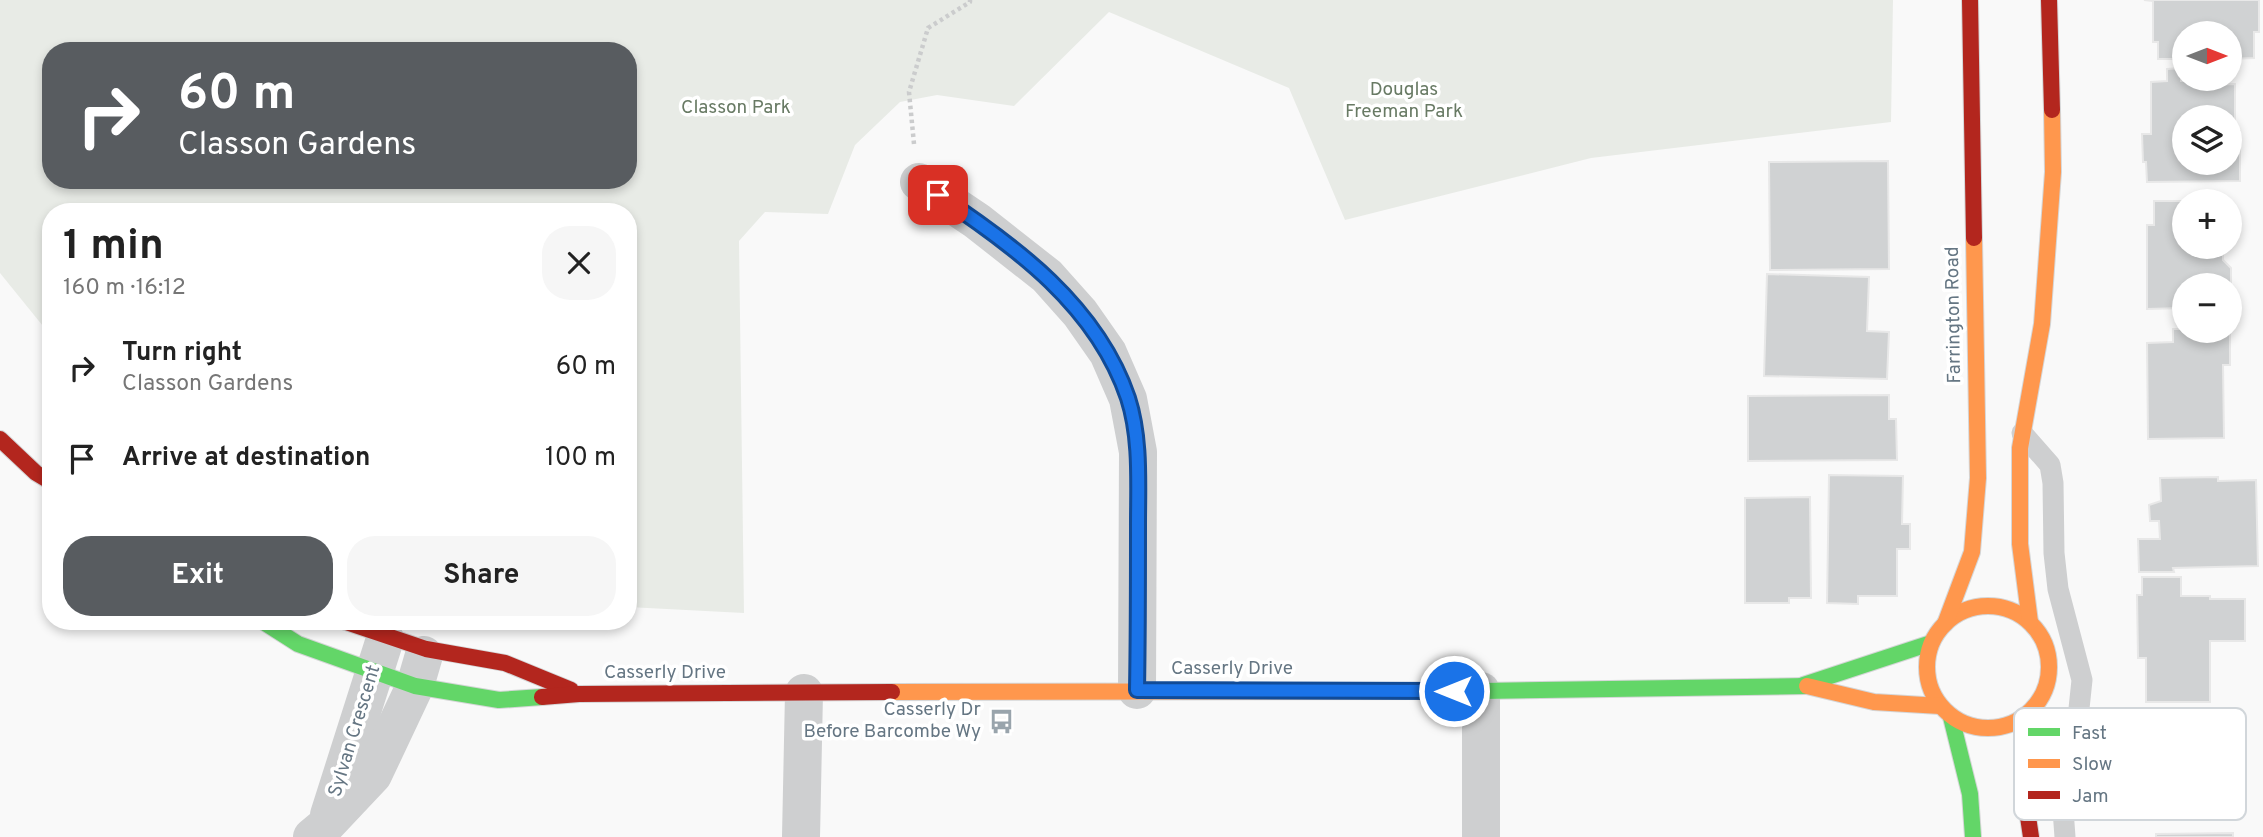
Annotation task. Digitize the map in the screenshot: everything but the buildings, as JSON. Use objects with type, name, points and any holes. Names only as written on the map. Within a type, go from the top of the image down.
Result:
[{"type":"street","name":"Farrington Road","points":[[1944,624],[1959,592],[1972,552],[1978,478],[1970,0]]},
{"type":"street","points":[[2030,622],[2020,544],[2020,448],[2042,324],[2053,172],[2049,0]]},
{"type":"street","points":[[919,182],[977,221],[1047,276],[1080,313],[1108,353],[1128,398],[1138,452],[1137,690]]},
{"type":"street","points":[[0,439],[42,477]]},
{"type":"street","points":[[1973,837],[1970,794],[1945,711],[1927,678],[1931,643],[1944,624],[1959,612],[1977,606],[1996,606],[2014,611],[2030,622],[2041,635],[2048,652],[2050,671],[2042,696],[2034,708]]},
{"type":"street","name":"Casserly Drive","points":[[276,630],[298,644],[415,686],[499,700],[579,694],[1137,690],[1481,691],[1801,685],[1874,702],[1945,711]]},
{"type":"street","name":"Casserly Drive","points":[[369,630],[426,649],[505,663],[579,694]]},
{"type":"street","name":"Sylvan Crescent","points":[[318,832],[345,766],[386,636]]},
{"type":"street","name":"Casserly Drive","points":[[1801,685],[1931,643]]},
{"type":"street","name":"Sylvan Crescent","points":[[318,832],[373,775],[415,686],[426,649]]},
{"type":"street","points":[[1481,691],[1481,837]]},
{"type":"street","points":[[801,837],[804,693]]},
{"type":"street","points":[[1945,711],[1969,726],[1988,730],[2014,722]]},
{"type":"lane","points":[[2022,433],[2050,465],[2058,589],[2082,680],[2079,708]]},
{"type":"path","points":[[919,182],[909,92],[928,28],[972,1]]},
{"type":"green space","points":[[0,0],[1893,0],[1891,122],[1591,158],[1345,220],[1289,88],[1109,12],[1014,106],[937,95],[900,102],[855,145],[828,214],[765,212],[739,241],[744,613],[637,607],[637,203],[42,203],[42,325],[0,273]]},
{"type":"traffic: fast","points":[[276,630],[298,644],[415,686],[499,700],[542,697]]},
{"type":"traffic: fast","points":[[1803,685],[1931,643]]},
{"type":"traffic: fast","points":[[1482,691],[1807,686]]},
{"type":"traffic: fast","points":[[1951,717],[1970,794],[1973,837]]},
{"type":"traffic: slow","points":[[2030,622],[2020,544],[2020,448],[2042,324],[2053,172],[2052,110]]},
{"type":"traffic: slow","points":[[1945,624],[1972,552],[1978,478],[1974,238]]},
{"type":"traffic: slow","points":[[2014,723],[1988,728],[1964,724],[1937,701],[1931,691],[1927,667],[1931,643],[1937,633],[1964,610],[1988,606],[2012,610],[2039,633],[2045,643],[2049,667]]},
{"type":"traffic: slow","points":[[2033,708],[2045,691],[2049,667]]},
{"type":"traffic: slow","points":[[1807,686],[1874,702],[1940,706]]},
{"type":"traffic: slow","points":[[892,692],[1482,691]]},
{"type":"traffic: jam","points":[[1970,0],[1974,238]]},
{"type":"traffic: jam","points":[[2049,0],[2052,110]]},
{"type":"traffic: jam","points":[[0,439],[42,477]]},
{"type":"traffic: jam","points":[[370,630],[426,649],[505,663],[571,690]]},
{"type":"traffic: jam","points":[[542,697],[579,694],[892,692]]},
{"type":"traffic: jam","points":[[2028,820],[2031,837]]},
{"type":"place","name":"Casserly Dr Before Barcombe Wy","points":[[1001,721]]},
{"type":"route","points":[[938,195],[977,221],[1047,276],[1080,313],[1108,353],[1128,398],[1138,452],[1137,690],[1454,691]]},
{"type":"park label","name":"Douglas Freeman Park","points":[[1404,101]]},
{"type":"park label","name":"Classon Park","points":[[736,108]]}]
